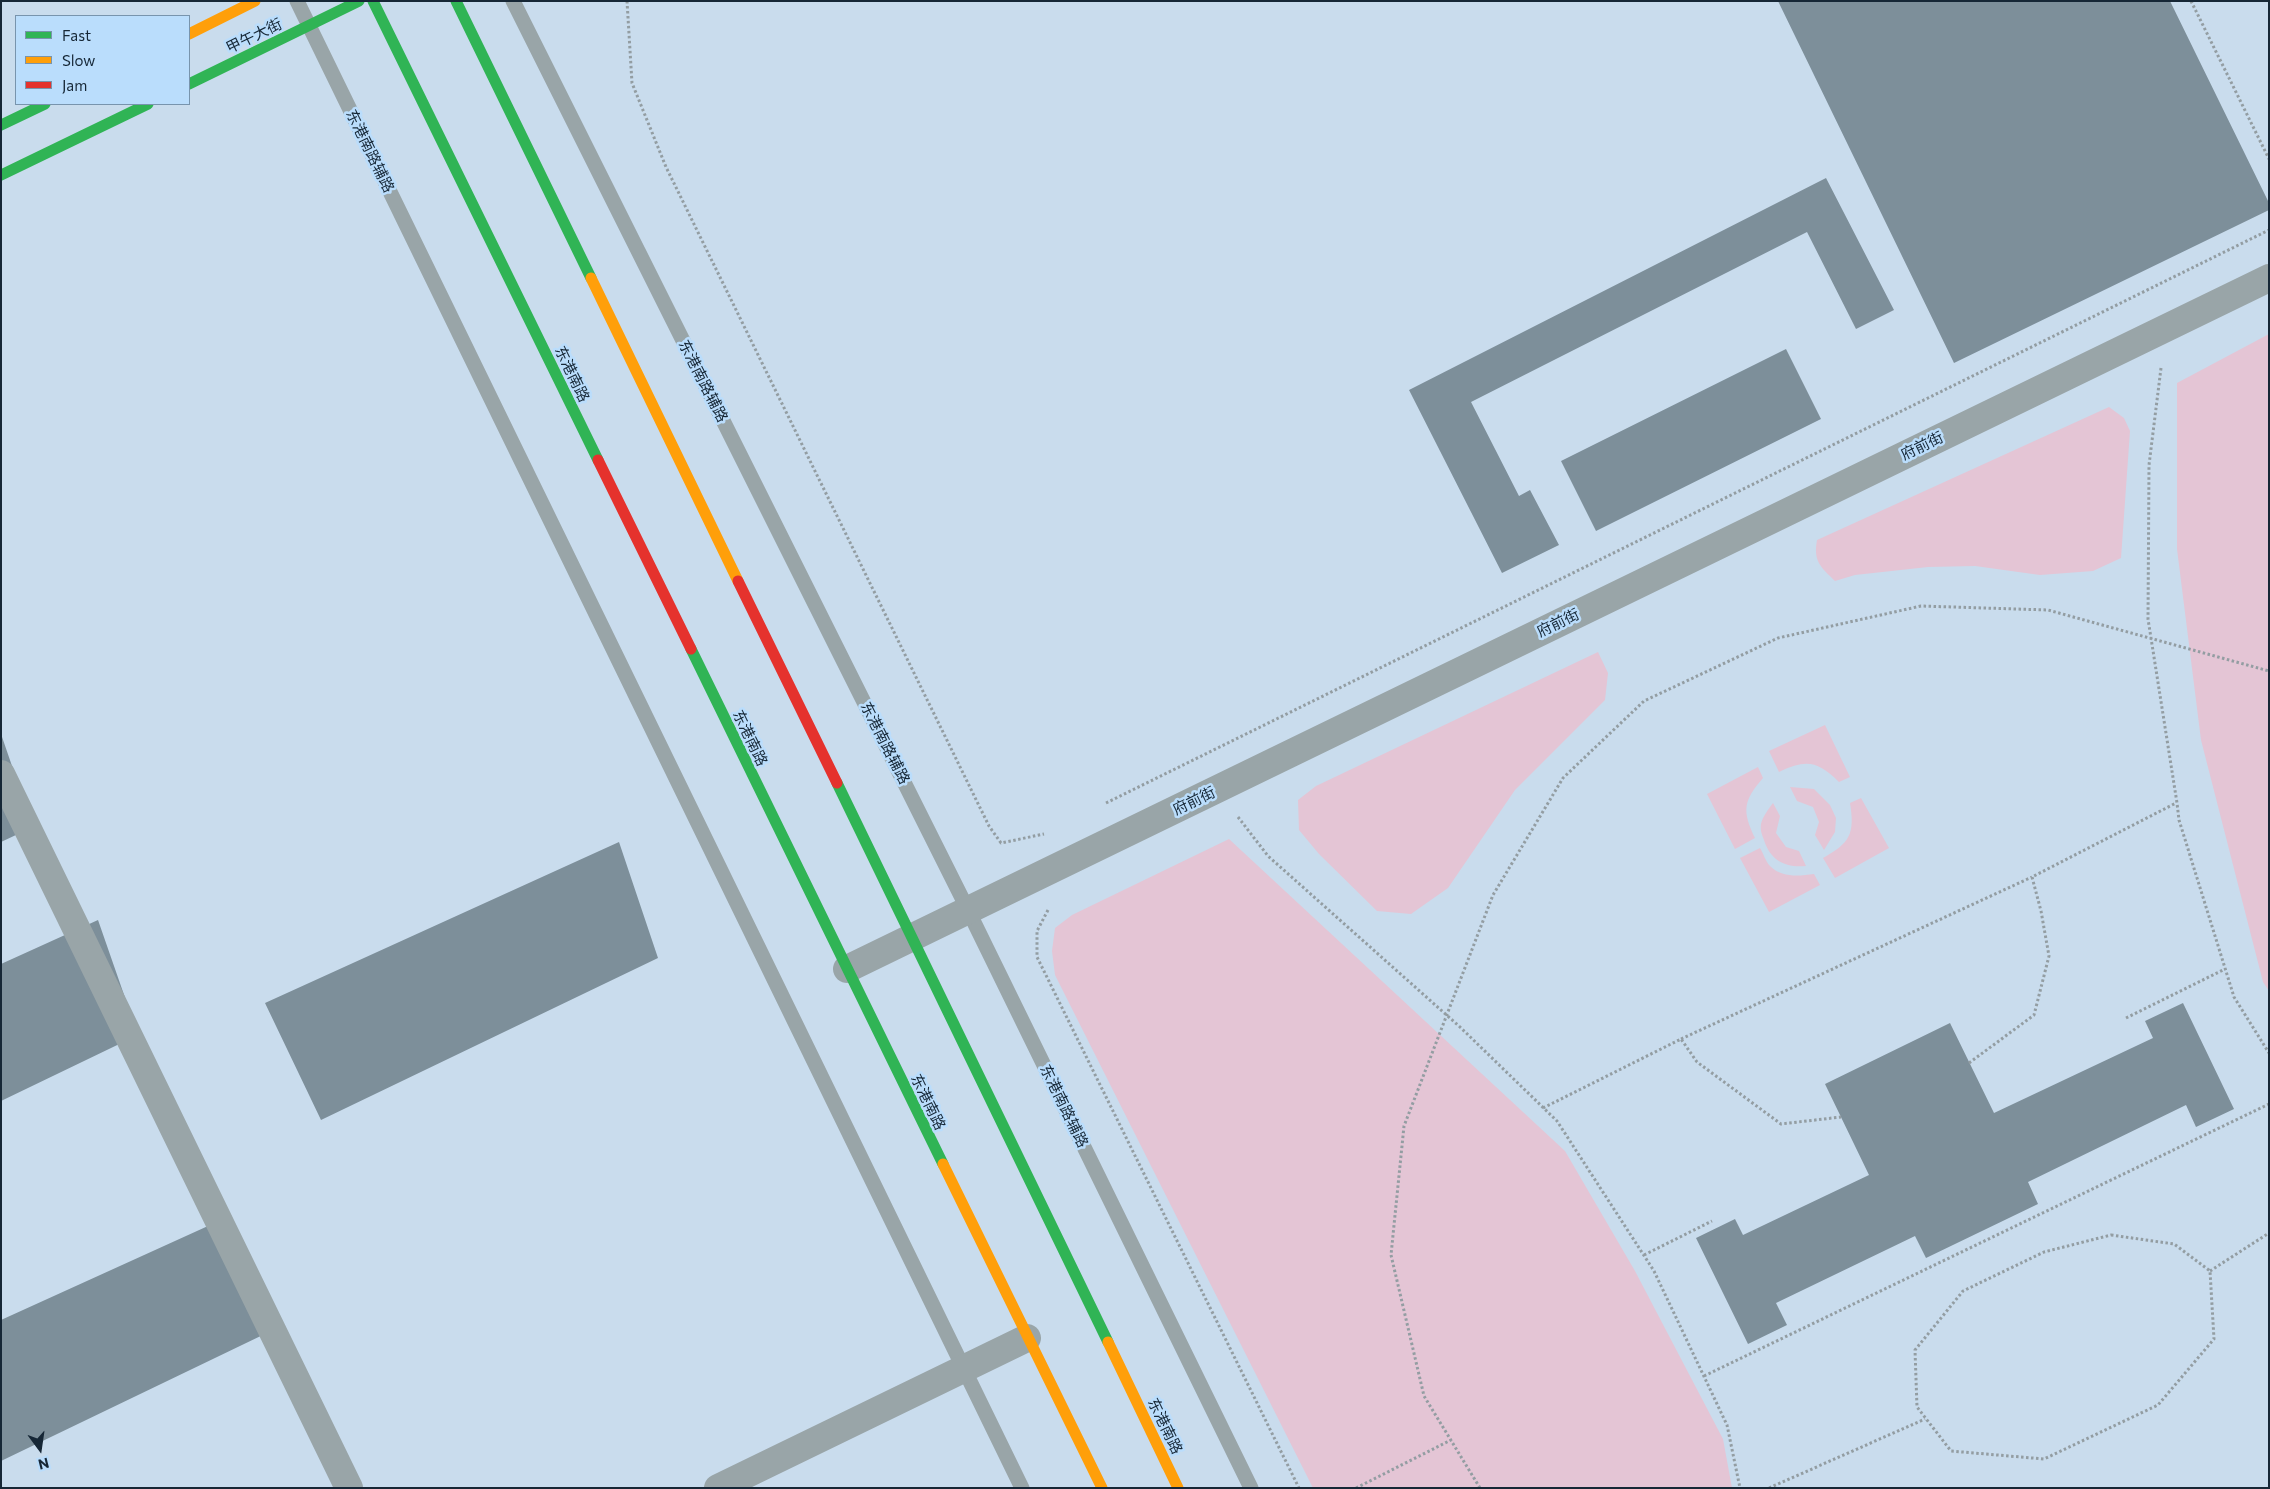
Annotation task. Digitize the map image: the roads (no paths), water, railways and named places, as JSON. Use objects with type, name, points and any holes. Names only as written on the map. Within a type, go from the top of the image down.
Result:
[{"type":"main road","name":"甲午大街","points":[[190,34],[256,1]]},
{"type":"main road","name":"甲午大街","points":[[190,84],[359,1]]},
{"type":"main road","name":"东港南路","points":[[373,1],[1102,1488]]},
{"type":"main road","name":"东港南路","points":[[456,1],[1178,1488]]},
{"type":"main road","points":[[1,125],[43,105]]},
{"type":"main road","points":[[1,175],[146,105]]},
{"type":"street","name":"府前街","points":[[847,969],[2269,278]]},
{"type":"street","points":[[1,774],[349,1488]]},
{"type":"street","points":[[718,1488],[1027,1338]]},
{"type":"lane","name":"东港南路辅路","points":[[296,1],[1022,1488]]},
{"type":"lane","name":"东港南路辅路","points":[[513,1],[968,910],[1251,1488]]}]
